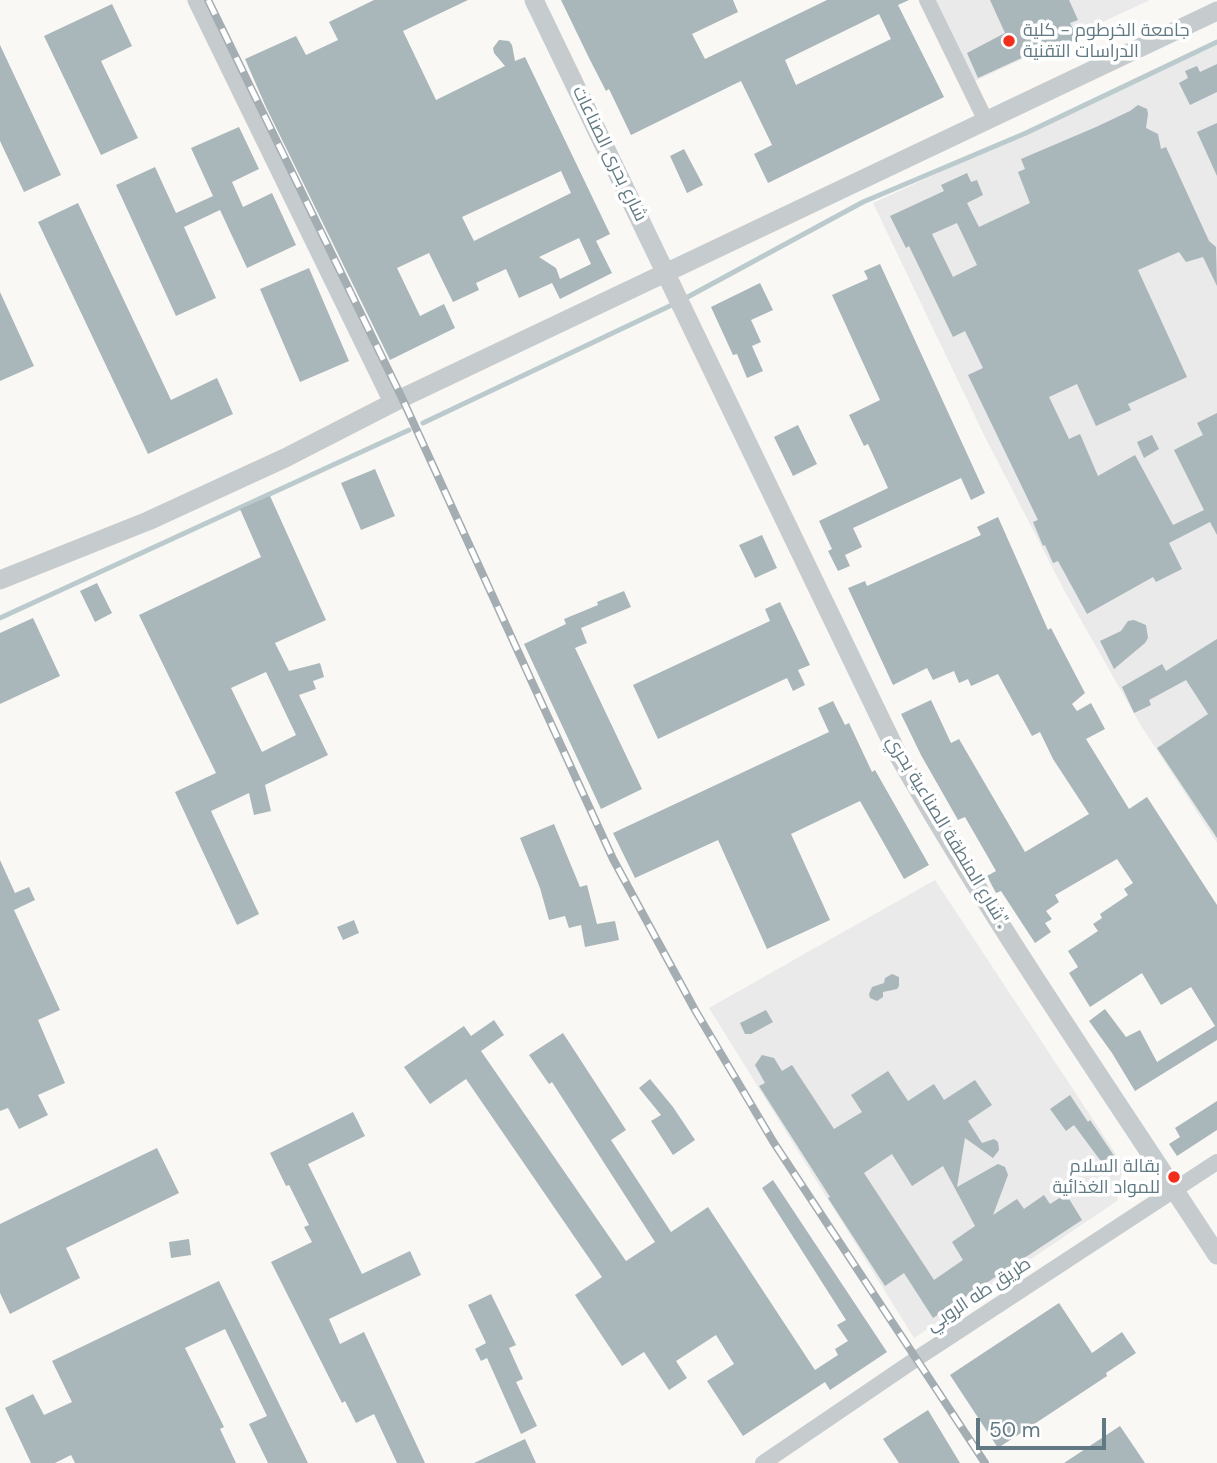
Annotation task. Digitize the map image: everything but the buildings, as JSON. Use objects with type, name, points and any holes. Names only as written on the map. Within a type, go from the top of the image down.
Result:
[{"type":"street","points":[[197,0],[393,402]]},
{"type":"street","name":"شارع بحرى الصناعات","points":[[534,0],[680,301]]},
{"type":"street","points":[[927,0],[985,119]]},
{"type":"street","points":[[0,580],[160,515],[285,458],[393,402],[666,271],[1217,11]]},
{"type":"street","name":"شارع المنطقة الصناعية بحري\".","points":[[680,301],[903,764],[1018,950],[1217,1255]]},
{"type":"street","name":"طريق طه الروبي","points":[[763,1463],[916,1359],[1217,1162]]},
{"type":"shaded area","name":"جامعة الخرطوم - كلية الدراسات التقنية","points":[[935,0],[1150,0],[975,81]]},
{"type":"shaded area","points":[[1217,45],[1217,843],[1140,724],[1065,592],[984,435],[873,203]]},
{"type":"shaded area","points":[[935,880],[1123,1165],[1117,1201],[914,1338],[709,1008]]},
{"type":"waterway","points":[[684,299],[863,202],[1026,133],[1217,42]]},
{"type":"waterway","points":[[423,423],[676,303]]},
{"type":"waterway","points":[[0,618],[409,430]]},
{"type":"railway","points":[[208,0],[402,398],[613,859],[695,1010],[774,1143],[985,1463]]},
{"type":"place","name":"جامعة الخرطوم - كلية الدراسات التقنية","points":[[1009,41]]},
{"type":"place","name":"بقالة السلام للمواد الغذائية","points":[[1174,1177]]}]
